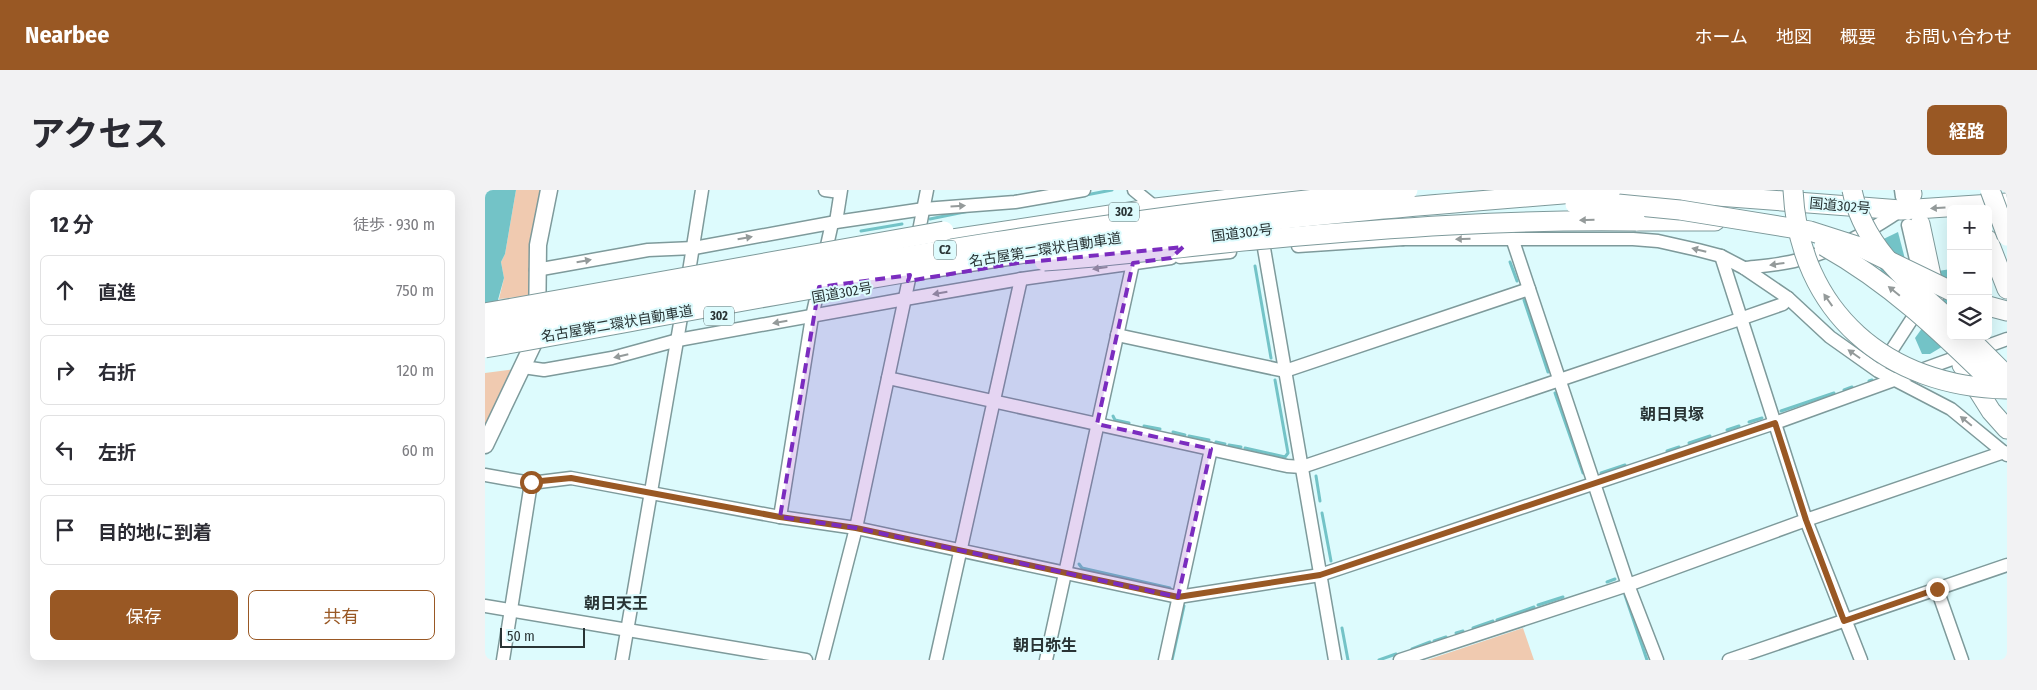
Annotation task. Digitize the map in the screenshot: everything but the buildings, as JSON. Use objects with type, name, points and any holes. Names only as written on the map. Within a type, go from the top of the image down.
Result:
[{"type":"highway","name":"302","points":[[945,235],[1067,221],[1259,192],[1303,190]]},
{"type":"highway","points":[[1368,208],[1390,190]]},
{"type":"highway","name":"名古屋第二環状自動車道","points":[[485,348],[964,262],[1171,232],[1368,208],[1408,190]]},
{"type":"highway","name":"名古屋第二環状自動車道","points":[[485,332],[923,254],[1170,216],[1368,208],[1611,190]]},
{"type":"highway","points":[[1793,190],[1797,231],[1811,270],[1821,290],[1835,310],[1853,330],[1891,360],[1932,378],[1954,385],[2007,389]]},
{"type":"highway","points":[[1852,190],[1865,227],[1890,264],[1947,317]]},
{"type":"highway","name":"国道302号","points":[[485,358],[953,273],[1260,230],[1368,208],[1663,196],[1746,197],[1908,204],[1980,200],[2007,203]]},
{"type":"highway","points":[[1980,200],[2007,236]]},
{"type":"highway","points":[[1368,208],[1618,204],[1679,210],[1770,223],[1839,239],[1884,258],[1947,289]]},
{"type":"highway","points":[[822,287],[985,266],[1088,258],[1266,239],[1484,224],[1590,220],[1740,221],[1908,204],[1941,321],[1958,357],[1991,411],[2007,429]]},
{"type":"highway","points":[[1770,223],[1824,246],[1883,282],[2007,396]]},
{"type":"highway","points":[[485,313],[945,235]]},
{"type":"highway","points":[[485,322],[945,235]]},
{"type":"highway","points":[[1992,250],[2007,289]]},
{"type":"highway","points":[[1992,307],[2007,311]]},
{"type":"highway","points":[[1971,340],[2007,376]]},
{"type":"main road","points":[[485,445],[537,336],[536,270],[538,246],[549,190]]},
{"type":"street","points":[[622,660],[694,248],[702,190]]},
{"type":"street","points":[[780,517],[812,317],[841,191],[825,190]]},
{"type":"street","points":[[821,660],[856,528],[927,190]]},
{"type":"street","points":[[536,270],[648,250],[694,248],[834,222],[924,209],[1015,202],[1037,194],[1084,190]]},
{"type":"street","points":[[1134,190],[1156,208]]},
{"type":"street","points":[[1259,192],[1260,230],[1335,660]]},
{"type":"street","points":[[1744,268],[1797,261],[1817,255],[1838,246],[1908,204],[1920,271],[1921,303],[1902,337],[1878,371]]},
{"type":"street","points":[[1368,208],[1381,225],[1403,239]]},
{"type":"street","points":[[1171,258],[1193,238]]},
{"type":"street","points":[[1512,238],[1629,585],[1657,660]]},
{"type":"street","points":[[1298,246],[1403,239],[1633,239],[1658,241],[1721,256],[1744,268],[1788,298],[1830,337],[1878,371],[1895,378],[1951,409],[2005,454]]},
{"type":"street","points":[[523,367],[536,370],[559,367],[621,356],[678,340],[1021,279],[1171,258],[1230,252]]},
{"type":"street","points":[[1721,256],[1806,520],[1844,621],[1861,660]]},
{"type":"street","points":[[1046,660],[1133,263]]},
{"type":"street","points":[[936,660],[1021,279]]},
{"type":"street","points":[[1117,334],[1285,371],[1529,289]]},
{"type":"street","points":[[888,378],[1287,466],[1302,467],[1740,319],[1783,304],[1788,298]]},
{"type":"street","points":[[485,475],[531,482],[571,478],[780,517],[856,528],[1178,597],[1320,575],[1775,423],[2007,339]]},
{"type":"street","points":[[1165,660],[1211,449]]},
{"type":"street","points":[[1400,660],[1629,585],[1806,520],[2005,454]]},
{"type":"street","points":[[503,660],[531,482]]},
{"type":"street","points":[[1729,660],[1764,654],[1844,621],[2007,565]]},
{"type":"street","points":[[1937,589],[1961,660]]},
{"type":"street","points":[[485,606],[806,660]]},
{"type":"highlighted area","points":[[1183,247],[1171,258],[1133,263],[1097,424],[1211,449],[1178,597],[856,528],[780,517],[819,287],[910,275],[908,281],[1017,263]]},
{"type":"shaded area","points":[[516,190],[541,190],[529,255],[529,296],[499,299],[504,278],[501,262],[505,254]]},
{"type":"shaded area","points":[[516,369],[485,428],[485,373]]},
{"type":"shaded area","points":[[1523,628],[1534,660],[1427,660]]},
{"type":"water","points":[[485,190],[516,190],[505,254],[501,262],[504,278],[485,347]]},
{"type":"water","points":[[1898,232],[1906,263],[1892,293],[1869,246]]},
{"type":"water","points":[[1947,270],[1947,319],[1938,271]]},
{"type":"water","points":[[1928,320],[1945,345],[1930,354],[1922,354],[1915,338]]},
{"type":"waterway","points":[[1086,195],[1112,190]]},
{"type":"waterway","points":[[930,219],[969,211]]},
{"type":"waterway","points":[[861,231],[902,224]]},
{"type":"waterway","points":[[1510,262],[1517,281]]},
{"type":"waterway","points":[[1255,266],[1271,358]]},
{"type":"waterway","points":[[1524,300],[1548,372]]},
{"type":"waterway","points":[[1245,448],[1285,457],[1288,453],[1275,380]]},
{"type":"waterway","points":[[1844,390],[1852,387]]},
{"type":"waterway","points":[[1555,393],[1583,473]]},
{"type":"waterway","points":[[1781,411],[1834,393]]},
{"type":"waterway","points":[[1113,416],[1115,420],[1129,423]]},
{"type":"waterway","points":[[1749,422],[1762,418]]},
{"type":"waterway","points":[[1144,426],[1160,429]]},
{"type":"waterway","points":[[1727,430],[1739,426]]},
{"type":"waterway","points":[[1173,432],[1185,435]]},
{"type":"waterway","points":[[1189,436],[1209,440]]},
{"type":"waterway","points":[[1689,443],[1710,436]]},
{"type":"waterway","points":[[1216,442],[1225,444]]},
{"type":"waterway","points":[[1229,445],[1241,447]]},
{"type":"waterway","points":[[1667,451],[1679,447]]},
{"type":"waterway","points":[[1601,473],[1625,465]]},
{"type":"waterway","points":[[1316,476],[1320,501]]},
{"type":"waterway","points":[[1322,513],[1331,561]]},
{"type":"waterway","points":[[1079,564],[1082,568],[1170,588]]},
{"type":"waterway","points":[[1607,582],[1615,579]]},
{"type":"waterway","points":[[1625,595],[1647,660]]},
{"type":"waterway","points":[[1538,605],[1563,597]]},
{"type":"waterway","points":[[1172,660],[1184,606]]},
{"type":"waterway","points":[[1497,620],[1534,607]]},
{"type":"waterway","points":[[1473,628],[1493,621]]},
{"type":"waterway","points":[[1342,628],[1348,660]]},
{"type":"waterway","points":[[1456,633],[1463,631]]},
{"type":"waterway","points":[[1434,641],[1446,637]]},
{"type":"waterway","points":[[1412,649],[1430,642]]},
{"type":"waterway","points":[[1379,660],[1396,654]]},
{"type":"district","name":"朝日貝塚","points":[[1672,414]]},
{"type":"district","name":"朝日天王","points":[[616,603]]},
{"type":"district","name":"朝日弥生","points":[[1045,645]]},
{"type":"route","points":[[531,482],[571,478],[780,517],[856,528],[1178,597],[1320,575],[1775,423],[1806,520],[1844,621],[1937,589]]}]
